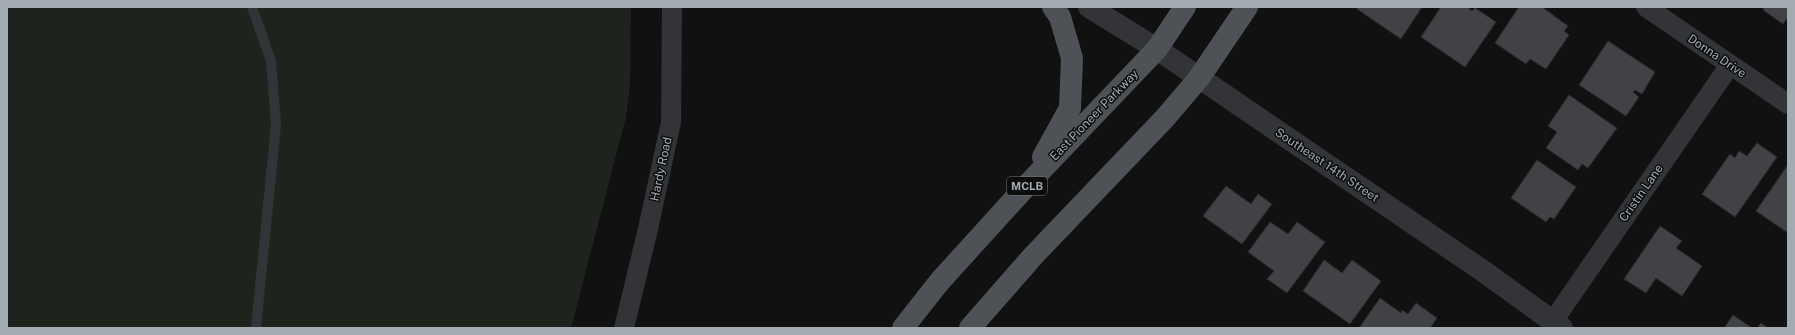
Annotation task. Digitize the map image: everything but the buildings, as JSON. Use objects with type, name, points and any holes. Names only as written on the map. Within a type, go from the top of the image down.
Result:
[{"type":"main road","points":[[1030,182],[1070,108],[1072,58],[1060,17],[1053,7]]},
{"type":"main road","name":"East Pioneer Parkway","points":[[903,328],[940,281],[1030,182],[1157,49],[1185,7]]},
{"type":"main road","points":[[970,328],[1034,255],[1165,118],[1199,78],[1247,7]]},
{"type":"street","name":"Hardy Road","points":[[624,328],[648,229],[671,122],[672,7]]},
{"type":"street","name":"Southeast 14th Street","points":[[1089,7],[1157,49],[1483,271],[1557,325]]},
{"type":"street","name":"Donna Drive","points":[[1646,7],[1788,104]]},
{"type":"street","name":"Cristin Lane","points":[[1557,325],[1730,65]]},
{"type":"lane","points":[[252,7],[271,61],[276,124],[256,328]]},
{"type":"shaded area","points":[[7,7],[631,7],[630,85],[626,117],[571,328],[7,328]]}]
